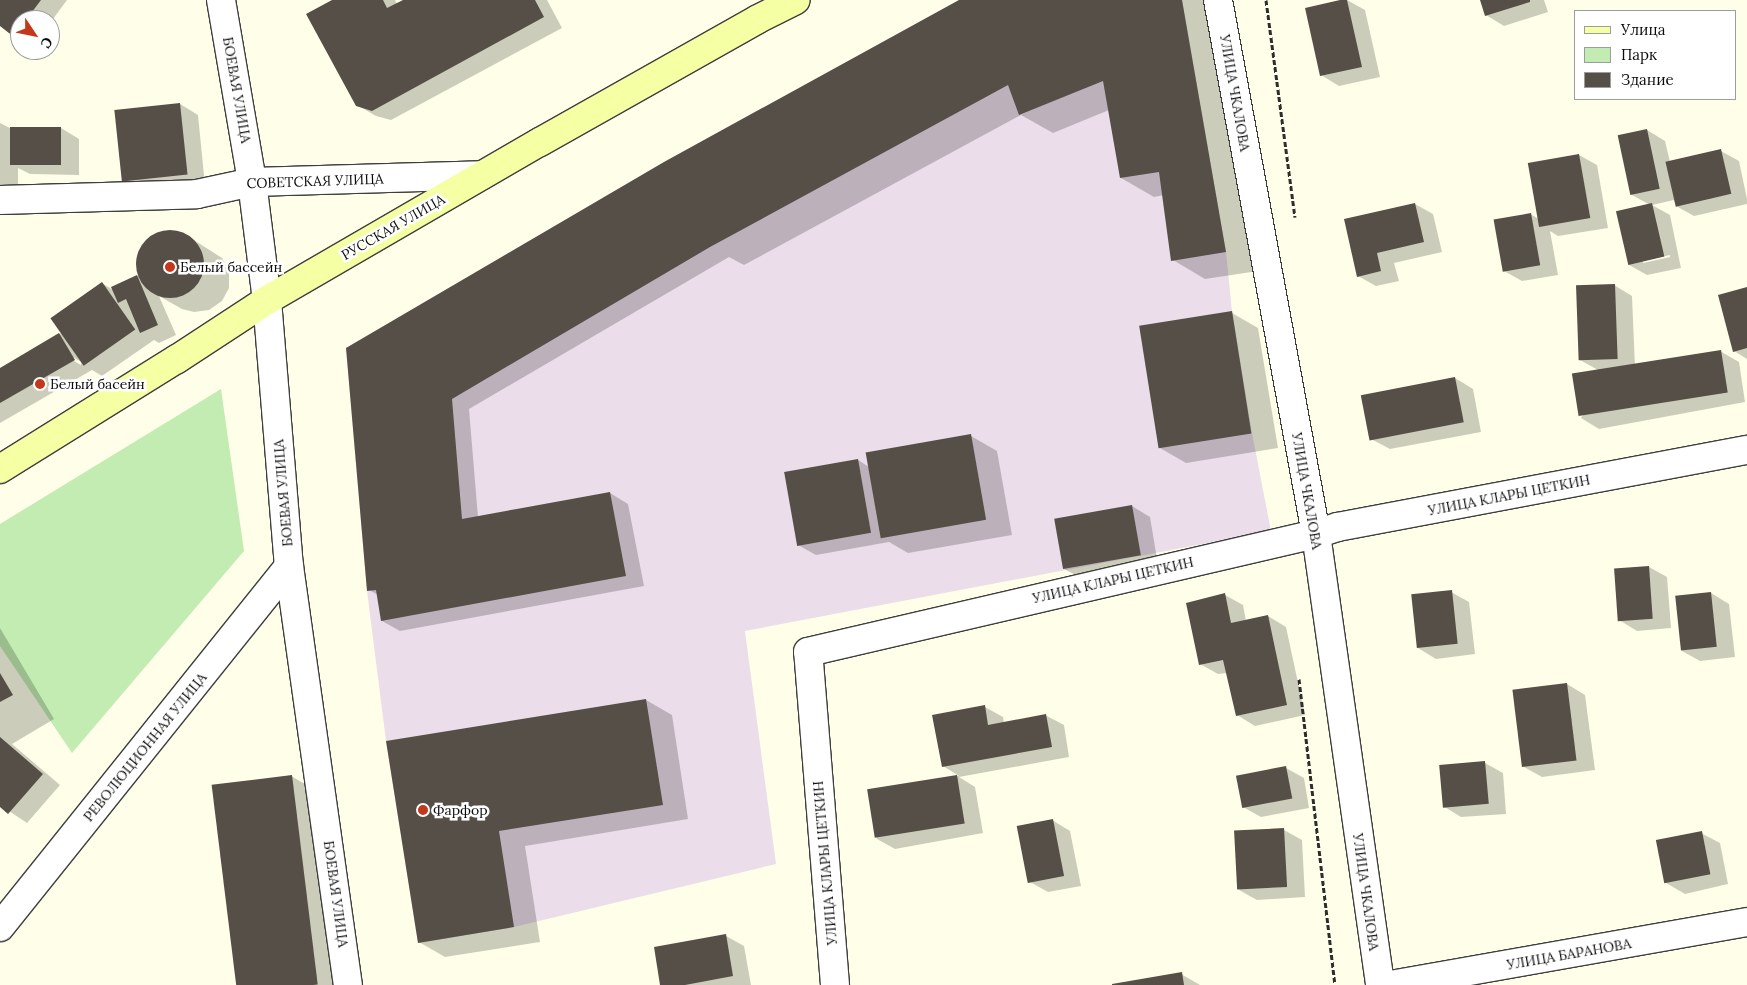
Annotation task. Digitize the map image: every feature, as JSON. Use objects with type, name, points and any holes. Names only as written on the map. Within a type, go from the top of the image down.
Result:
[{"type":"main road","name":"РУССКАЯ УЛИЦА","points":[[0,469],[177,359],[267,300],[482,175],[758,19],[796,0]]},
{"type":"street","name":"БОЕВАЯ УЛИЦА","points":[[221,0],[252,182],[267,300],[290,566],[348,985]]},
{"type":"street","name":"УЛИЦА ЧКАЛОВА","points":[[1218,0],[1316,534],[1380,985]]},
{"type":"street","name":"СОВЕТСКАЯ УЛИЦА","points":[[0,200],[197,194],[252,182],[482,175]]},
{"type":"street","name":"УЛИЦА КЛАРЫ ЦЕТКИН","points":[[835,985],[808,652],[1316,534],[1338,527],[1747,450]]},
{"type":"street","name":"РЕВОЛЮЦИОННАЯ УЛИЦА","points":[[0,927],[290,566]]},
{"type":"street","name":"УЛИЦА БАРАНОВА","points":[[1390,985],[1747,922]]},
{"type":"path","points":[[1298,669],[1335,985]]},
{"type":"shaded area","points":[[959,0],[1182,0],[1226,252],[1232,311],[1252,433],[1271,531],[745,631],[776,864],[514,927],[418,943],[386,741],[367,591],[346,348],[664,162]]},
{"type":"green space","points":[[221,389],[244,551],[72,753],[0,646],[0,524]]},
{"type":"building","points":[[0,0],[41,0],[34,10],[10,10],[10,34],[0,26]]},
{"type":"building","points":[[332,0],[383,0],[387,8],[403,0],[535,0],[544,17],[372,111],[356,106],[306,14]]},
{"type":"building","points":[[959,0],[1182,0],[1226,252],[1171,261],[1159,172],[1120,178],[1103,81],[1019,115],[1008,85],[710,247],[452,399],[462,519],[610,492],[626,576],[381,621],[376,590],[367,591],[346,348],[664,162]]},
{"type":"building","points":[[1347,0],[1362,67],[1320,76],[1305,8]]},
{"type":"building","points":[[1480,0],[1530,0],[1530,2],[1485,16]]},
{"type":"building","points":[[180,103],[188,175],[122,182],[114,110]]},
{"type":"building","points":[[10,127],[61,127],[61,165],[10,165]]},
{"type":"building","points":[[1647,129],[1660,189],[1630,195],[1618,135]]},
{"type":"building","points":[[1721,149],[1731,194],[1676,207],[1665,162]]},
{"type":"building","points":[[1579,154],[1590,218],[1539,227],[1528,163]]},
{"type":"building","points":[[1415,203],[1424,242],[1377,253],[1381,271],[1357,277],[1344,219]]},
{"type":"building","points":[[1652,203],[1664,257],[1628,265],[1616,211]]},
{"type":"building","points":[[1531,213],[1540,265],[1503,272],[1494,220]]},
{"type":"building","name":"Белый баcсейн","points":[[170,230],[183,233],[194,240],[201,251],[204,264],[201,277],[194,288],[183,295],[170,298],[157,295],[146,288],[139,277],[136,264],[139,251],[146,240],[157,233]]},
{"type":"building","points":[[137,275],[158,325],[140,333],[126,299],[118,303],[111,287]]},
{"type":"building","points":[[102,282],[135,330],[84,366],[50,318]]},
{"type":"building","points":[[1615,284],[1618,359],[1579,360],[1576,285]]},
{"type":"building","points":[[1747,287],[1747,348],[1733,352],[1718,295]]},
{"type":"building","points":[[1232,311],[1251,433],[1159,448],[1139,326]]},
{"type":"building","points":[[59,333],[75,360],[0,403],[0,368]]},
{"type":"building","points":[[1721,350],[1728,392],[1579,416],[1572,374]]},
{"type":"building","points":[[1455,377],[1464,422],[1370,440],[1361,395]]},
{"type":"building","points":[[971,434],[986,520],[881,538],[866,453]]},
{"type":"building","points":[[858,459],[871,533],[797,546],[784,472]]},
{"type":"building","points":[[1132,505],[1141,555],[1063,569],[1054,519]]},
{"type":"building","points":[[1649,566],[1653,619],[1618,621],[1614,568]]},
{"type":"building","points":[[1452,590],[1458,644],[1417,648],[1411,594]]},
{"type":"building","points":[[1711,592],[1717,647],[1681,650],[1675,596]]},
{"type":"building","points":[[1225,593],[1231,623],[1268,615],[1287,705],[1236,716],[1223,660],[1199,665],[1186,603]]},
{"type":"building","points":[[0,673],[13,695],[0,702]]},
{"type":"building","points":[[1567,683],[1577,760],[1522,767],[1512,690]]},
{"type":"building","points":[[646,699],[663,805],[499,831],[514,927],[418,943],[386,741]]},
{"type":"building","points":[[985,705],[988,725],[1046,714],[1052,747],[942,767],[932,715]]},
{"type":"building","points":[[0,737],[43,774],[8,814],[0,807]]},
{"type":"building","points":[[1485,761],[1489,804],[1443,808],[1439,765]]},
{"type":"building","points":[[1286,766],[1292,798],[1242,808],[1236,776]]},
{"type":"building","points":[[292,775],[318,984],[236,985],[212,785]]},
{"type":"building","points":[[957,775],[965,823],[875,838],[867,789]]},
{"type":"building","points":[[1053,819],[1064,876],[1028,883],[1017,826]]},
{"type":"building","points":[[1284,828],[1287,887],[1237,890],[1234,831]]},
{"type":"building","points":[[1702,831],[1710,874],[1664,883],[1656,840]]},
{"type":"building","points":[[726,934],[733,976],[685,985],[660,985],[654,947]]},
{"type":"building","points":[[1182,972],[1184,985],[1112,985],[1112,984]]},
{"type":"place","name":"Белый баcсейн","points":[[170,267]]},
{"type":"place","name":"Белый басейн","points":[[40,384]]},
{"type":"place","name":"Фарфор","points":[[423,810]]}]
